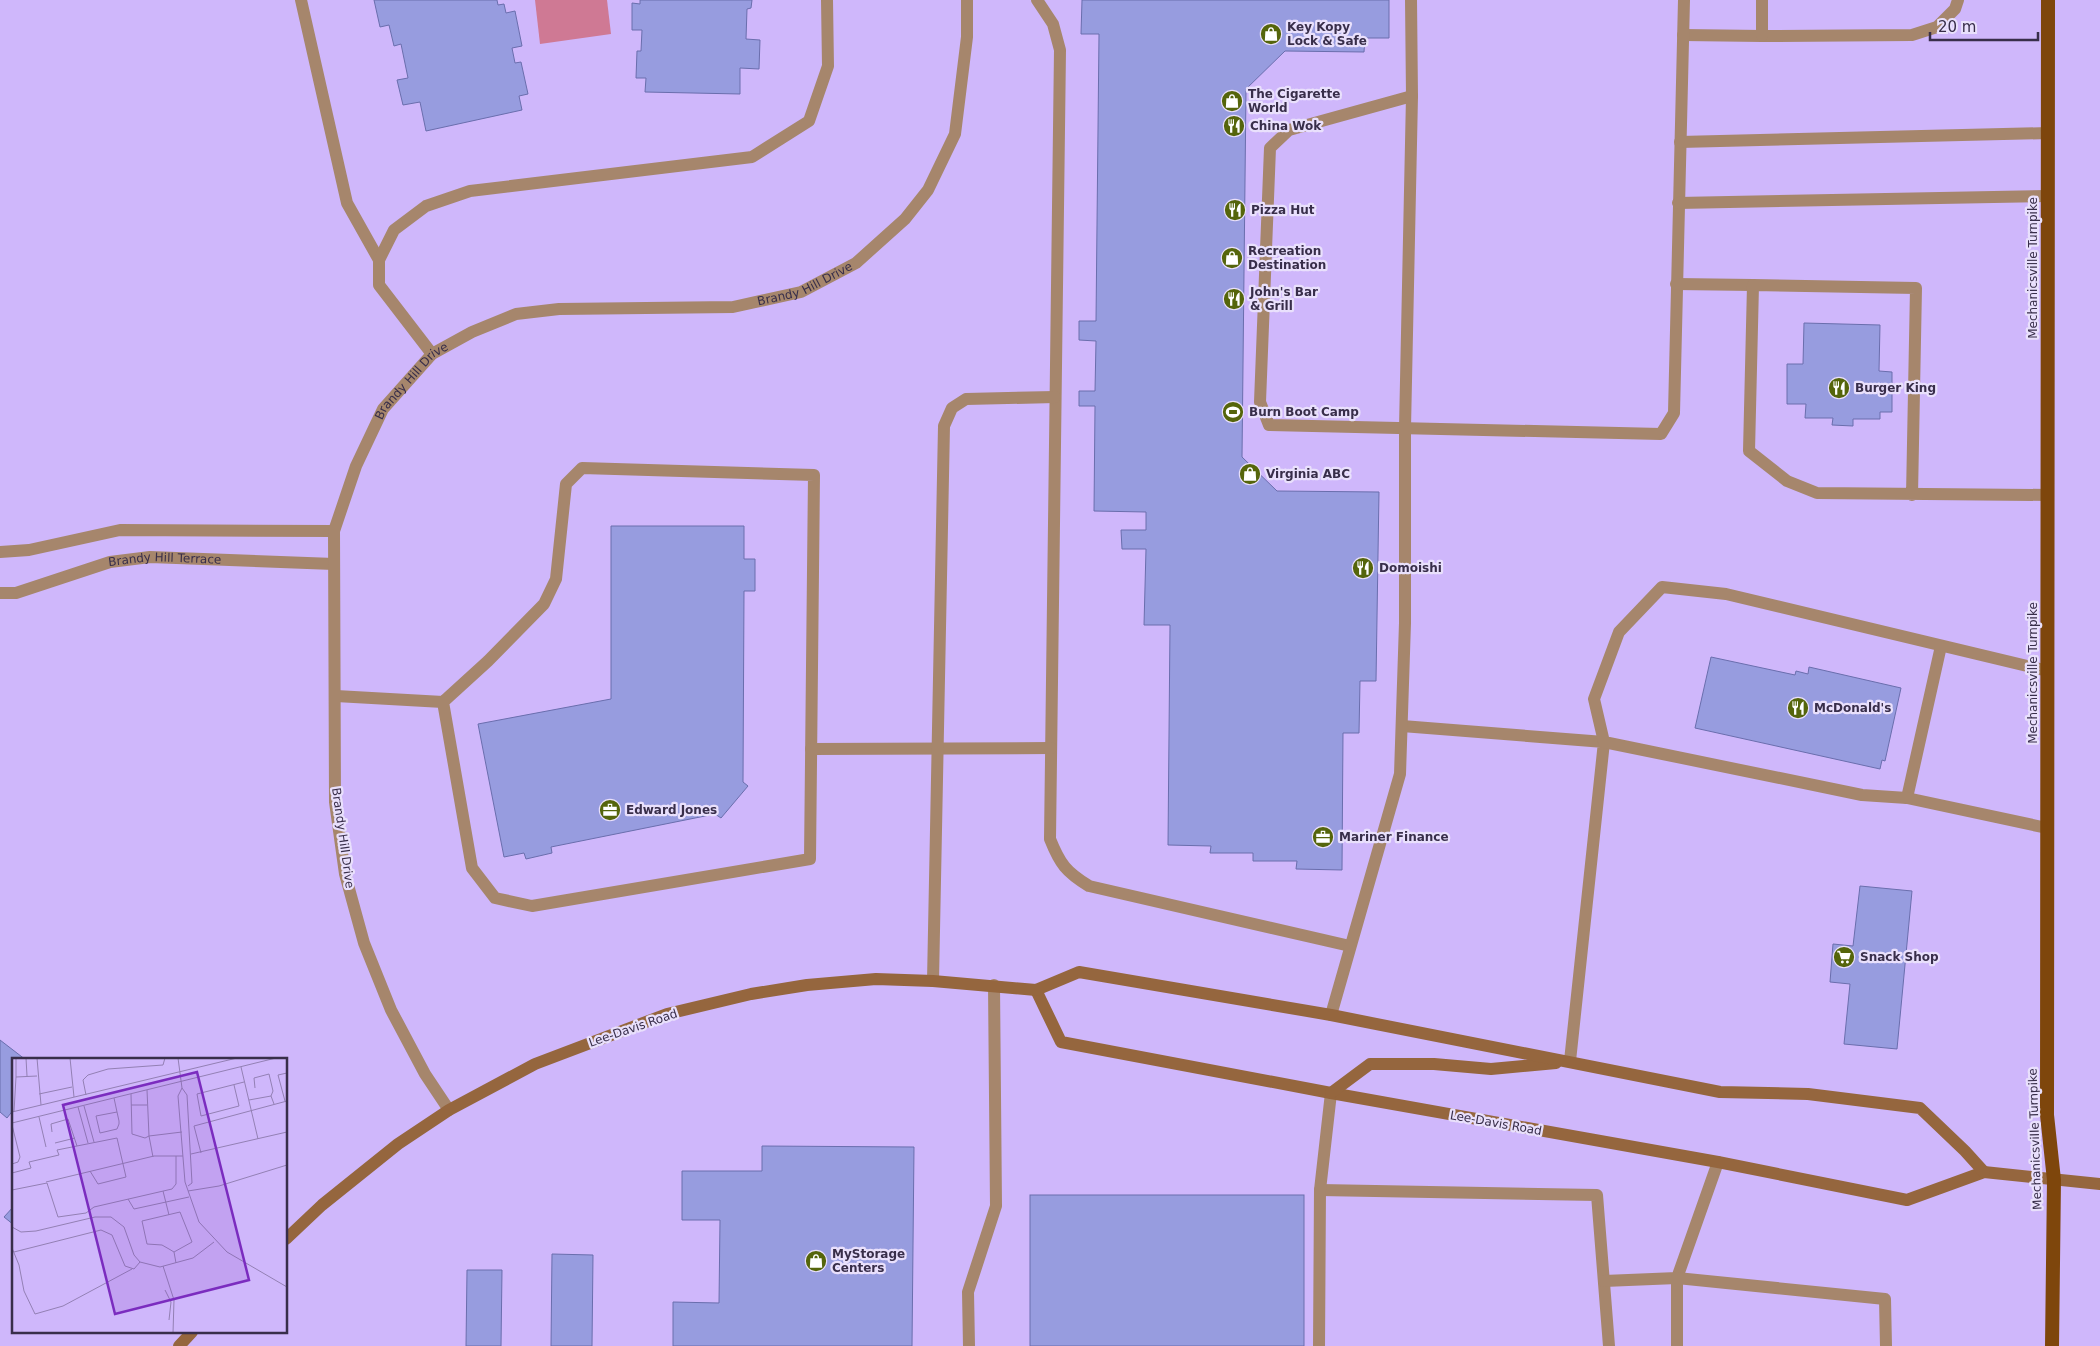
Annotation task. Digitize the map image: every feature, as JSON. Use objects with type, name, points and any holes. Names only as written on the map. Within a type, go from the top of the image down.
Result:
[{"type":"highway","name":"Mechanicsville Turnpike","points":[[2048,0],[2047,1115],[2054,1180],[2052,1346]]},
{"type":"main road","name":"Lee-Davis Road","points":[[288,1237],[322,1205],[398,1144],[449,1110],[535,1064],[667,1014],[751,994],[807,985],[876,979],[994,985],[1036,990],[1079,972],[1331,1014],[1720,1092],[1808,1094],[1920,1108],[1965,1150],[1984,1172]]},
{"type":"main road","name":"Lee-Davis Road","points":[[1036,990],[1061,1042],[1331,1093],[1718,1162],[1907,1200],[1984,1172],[2100,1184]]},
{"type":"main road","points":[[1331,1093],[1370,1064],[1434,1064],[1491,1069],[1570,1061]]},
{"type":"main road","points":[[179,1346],[190,1334]]},
{"type":"street","points":[[302,0],[347,203],[379,260]]},
{"type":"street","points":[[432,354],[379,285],[379,260],[394,230],[426,206],[470,191],[752,157],[809,121],[828,66],[827,0]]},
{"type":"street","name":"Brandy Hill Drive","points":[[449,1110],[425,1074],[391,1010],[364,943],[345,874],[335,802],[334,531],[356,466],[384,409],[432,354],[472,332],[516,314],[559,309],[733,308],[801,292],[856,263],[905,219],[928,190],[955,134],[967,37],[967,0]]},
{"type":"street","points":[[1037,0],[1053,24],[1060,50],[1050,839],[1058,860],[1070,874],[1089,886],[1350,946]]},
{"type":"street","points":[[1331,1014],[1400,774],[1406,523],[1405,428],[1412,96],[1411,0]]},
{"type":"street","points":[[1412,96],[1289,130],[1270,148],[1260,402],[1269,424],[1661,434],[1674,413],[1684,0]]},
{"type":"street","points":[[1762,0],[1762,36]]},
{"type":"street","points":[[1683,35],[1912,35],[1937,27],[1955,9],[1958,0]]},
{"type":"street","points":[[1680,142],[2048,133]]},
{"type":"street","points":[[1678,203],[2048,196]]},
{"type":"street","points":[[1676,284],[1916,288],[1912,495]]},
{"type":"street","points":[[1753,285],[1749,451],[1787,481],[1816,493],[2048,495]]},
{"type":"street","points":[[933,981],[944,426],[952,408],[966,399],[1056,397]]},
{"type":"street","points":[[336,696],[443,702],[488,661],[544,604],[556,580],[566,484],[582,468],[814,475],[810,859],[532,906],[495,898],[472,868],[443,702]]},
{"type":"street","points":[[0,552],[29,550],[120,530],[334,531]]},
{"type":"street","name":"Brandy Hill Terrace","points":[[0,593],[16,593],[110,562],[150,557],[334,564]]},
{"type":"street","points":[[1570,1061],[1604,742],[1594,699],[1619,632],[1662,587],[1726,594],[2048,671]]},
{"type":"street","points":[[1907,798],[1941,646]]},
{"type":"street","points":[[1402,726],[1604,742],[1862,796],[1907,798],[2048,828]]},
{"type":"street","points":[[811,749],[1051,748]]},
{"type":"street","points":[[969,1346],[968,1292],[996,1206],[994,985]]},
{"type":"street","points":[[1319,1346],[1320,1190],[1331,1093]]},
{"type":"street","points":[[1677,1346],[1678,1278],[1718,1162]]},
{"type":"street","points":[[1320,1190],[1597,1194],[1610,1346]]},
{"type":"street","points":[[1604,1281],[1678,1278],[1885,1299],[1886,1346]]},
{"type":"shaded area","points":[[535,0],[607,0],[611,34],[540,44]]},
{"type":"building","points":[[374,0],[497,0],[498,5],[504,4],[506,13],[515,11],[522,46],[512,48],[515,63],[521,62],[528,94],[519,96],[522,110],[426,131],[420,102],[403,105],[397,80],[408,78],[401,44],[394,46],[389,25],[380,27]]},
{"type":"building","points":[[640,0],[752,0],[751,8],[747,9],[746,39],[760,40],[759,69],[740,68],[740,94],[645,92],[646,78],[636,78],[637,51],[641,51],[642,30],[632,30],[632,3],[640,4]]},
{"type":"building","points":[[1082,0],[1389,0],[1389,38],[1365,38],[1364,52],[1285,51],[1246,89],[1242,457],[1277,491],[1379,492],[1376,681],[1360,681],[1359,733],[1343,733],[1342,870],[1296,869],[1297,861],[1253,861],[1253,853],[1210,853],[1211,846],[1168,845],[1170,625],[1144,625],[1146,549],[1122,549],[1121,530],[1146,530],[1146,512],[1094,511],[1095,406],[1079,406],[1079,391],[1095,391],[1096,341],[1079,340],[1079,321],[1096,321],[1099,34],[1081,34]]},
{"type":"building","name":"Burger King","points":[[1804,323],[1880,325],[1879,371],[1892,372],[1892,412],[1880,412],[1880,419],[1853,419],[1853,426],[1832,425],[1833,418],[1805,418],[1806,404],[1787,404],[1787,364],[1803,364]]},
{"type":"building","points":[[611,526],[744,526],[744,559],[755,559],[755,591],[744,591],[743,782],[748,786],[721,818],[715,814],[551,847],[552,853],[526,859],[524,853],[504,857],[478,724],[611,699]]},
{"type":"building","name":"McDonald's","points":[[1711,657],[1795,675],[1796,671],[1808,674],[1809,667],[1901,688],[1885,761],[1882,760],[1880,769],[1695,728]]},
{"type":"building","points":[[1860,886],[1912,891],[1897,1049],[1844,1044],[1850,984],[1830,982],[1833,944],[1853,946]]},
{"type":"building","points":[[0,1040],[23,1058],[12,1058],[12,1112],[7,1118],[0,1112]]},
{"type":"building","name":"MyStorage Centers","points":[[762,1146],[914,1147],[912,1346],[673,1346],[673,1302],[719,1303],[720,1220],[682,1220],[682,1171],[762,1171]]},
{"type":"building","points":[[1030,1195],[1304,1195],[1304,1346],[1030,1346]]},
{"type":"building","points":[[12,1208],[12,1223],[4,1217]]},
{"type":"building","points":[[552,1254],[593,1255],[592,1346],[551,1346]]},
{"type":"building","points":[[467,1270],[502,1270],[501,1346],[466,1346]]},
{"type":"place","name":"Key Kopy Lock & Safe","points":[[1271,34]]},
{"type":"place","name":"The Cigarette World","points":[[1232,101]]},
{"type":"place","name":"China Wok","points":[[1234,126]]},
{"type":"place","name":"Pizza Hut","points":[[1235,210]]},
{"type":"place","name":"Recreation Destination","points":[[1232,258]]},
{"type":"place","name":"John's Bar & Grill","points":[[1234,299]]},
{"type":"place","name":"Burger King","points":[[1839,388]]},
{"type":"place","name":"Burn Boot Camp","points":[[1233,412]]},
{"type":"place","name":"Virginia ABC","points":[[1250,474]]},
{"type":"place","name":"Domoishi","points":[[1363,568]]},
{"type":"place","name":"McDonald's","points":[[1798,708]]},
{"type":"place","name":"Edward Jones","points":[[610,810]]},
{"type":"place","name":"Mariner Finance","points":[[1323,837]]},
{"type":"place","name":"Snack Shop","points":[[1844,957]]},
{"type":"place","name":"MyStorage Centers","points":[[816,1261]]}]
